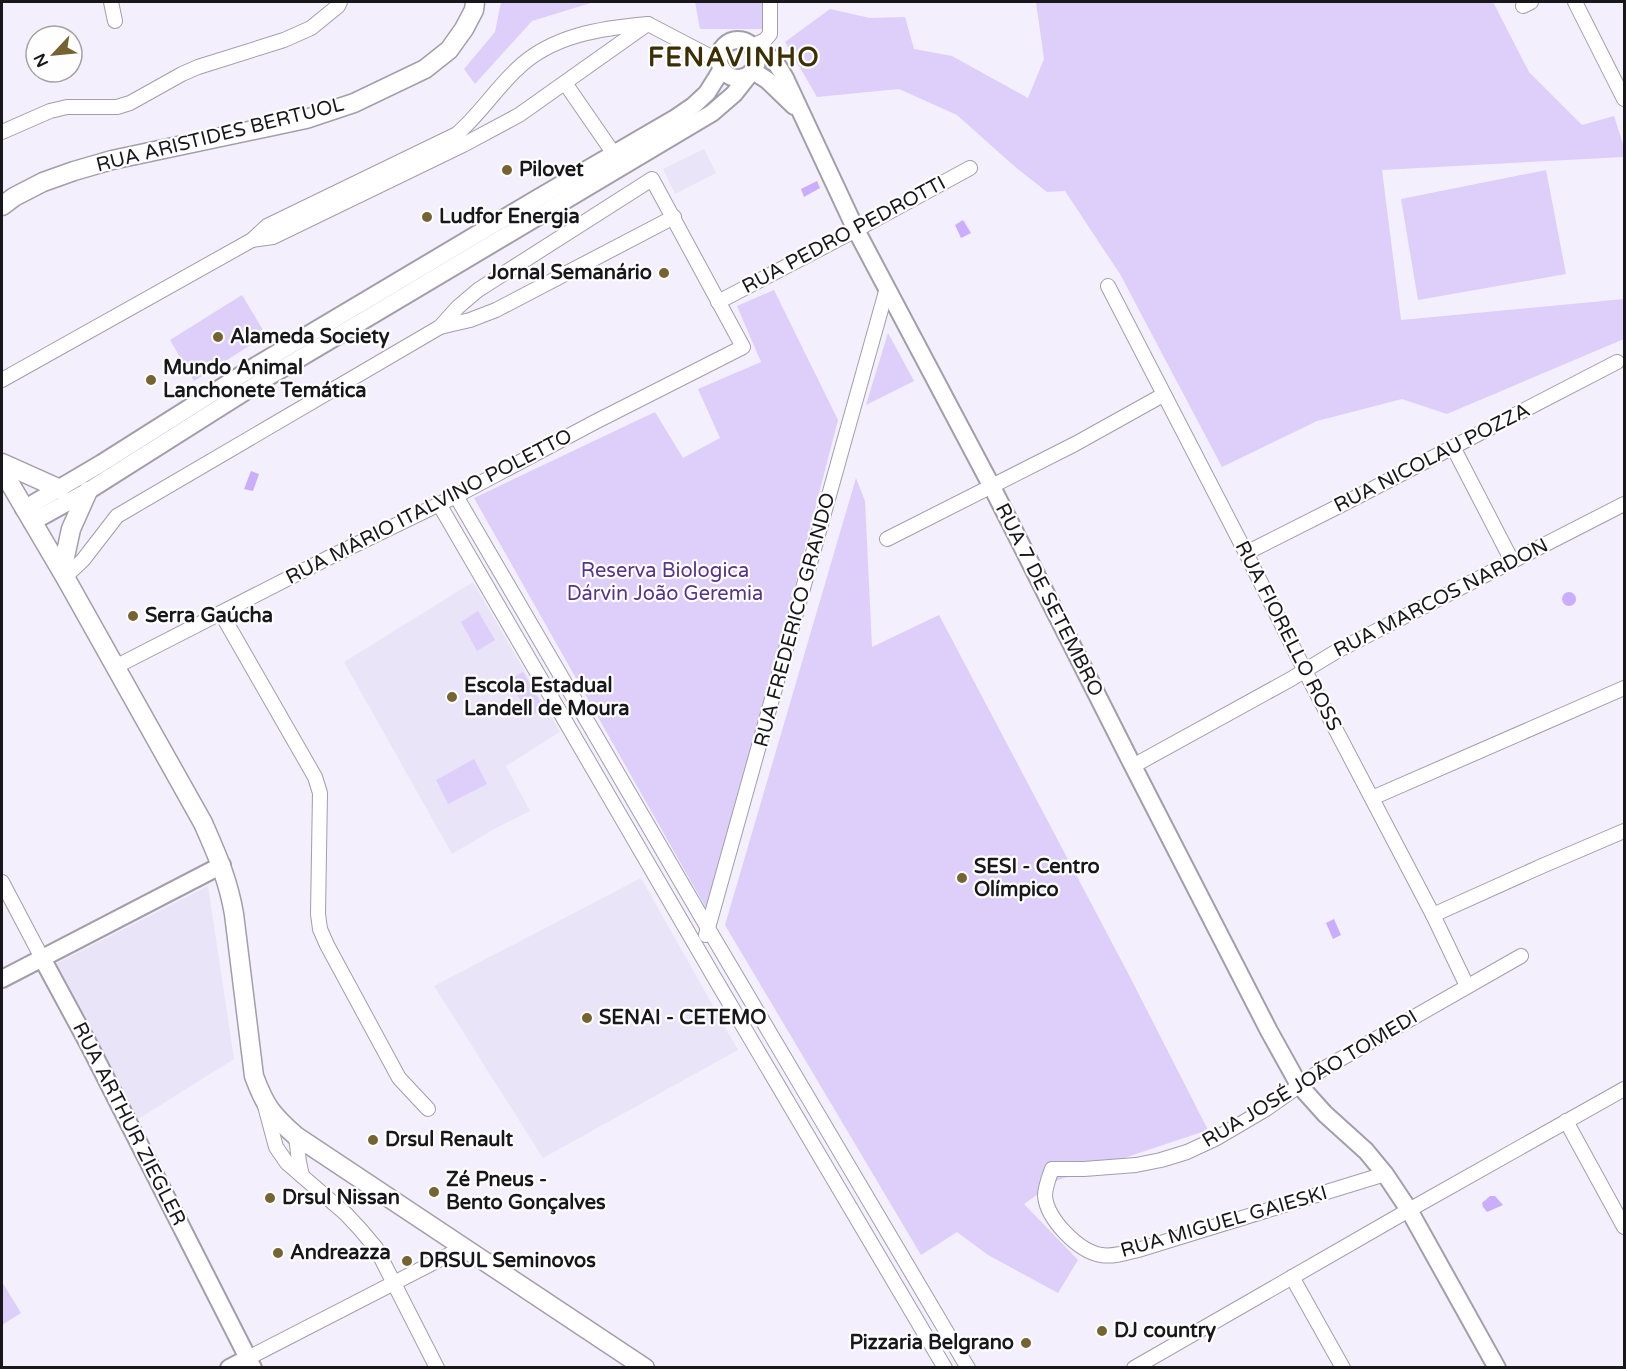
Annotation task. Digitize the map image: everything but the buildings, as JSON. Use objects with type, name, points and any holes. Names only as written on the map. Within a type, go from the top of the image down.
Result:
[{"type":"main road","name":"RUA ARISTIDES BERTUOL","points":[[2,206],[43,182],[84,168],[306,119],[354,103],[425,69],[449,50],[464,30],[474,10],[475,2]]},
{"type":"main road","points":[[2,463],[60,489]]},
{"type":"main road","points":[[2,470],[64,574],[203,823],[222,865],[230,890],[234,914],[254,1076],[272,1113],[296,1136],[645,1368]]},
{"type":"main road","points":[[64,574],[71,529],[88,491]]},
{"type":"street","points":[[111,2],[115,21]]},
{"type":"street","points":[[2,132],[50,111],[67,107],[117,107],[130,103],[198,67],[284,40],[311,28],[340,2]]},
{"type":"street","points":[[753,47],[770,34],[770,2]]},
{"type":"street","points":[[1575,2],[1624,99]]},
{"type":"street","points":[[2,380],[252,240],[267,226],[457,134],[516,69],[558,42],[594,31],[648,24],[720,65],[726,74],[737,78],[751,73]]},
{"type":"street","points":[[252,240],[273,237],[463,146],[519,115],[648,24]]},
{"type":"street","points":[[28,516],[60,489],[107,470],[261,372],[647,143],[712,113],[734,94],[751,73],[757,60],[753,47],[744,41],[731,40],[721,49],[720,65],[707,93],[693,106],[647,143],[614,154],[493,234]]},
{"type":"street","name":"RUA 7 DE SETEMBRO","points":[[753,47],[775,60],[785,78],[856,230],[992,487],[1269,1031],[1299,1085],[1325,1114],[1366,1151],[1385,1174],[1409,1210],[1497,1368]]},
{"type":"street","name":"RUA 7 DE SETEMBRO","points":[[751,73],[767,80],[801,113]]},
{"type":"street","points":[[565,83],[614,154]]},
{"type":"street","name":"RUA PEDRO PEDROTTI","points":[[718,302],[970,168]]},
{"type":"street","points":[[440,327],[478,290],[652,179],[718,302]]},
{"type":"street","points":[[64,574],[83,560],[117,516],[440,327],[470,320],[495,310],[674,218]]},
{"type":"street","name":"RUA FIORELLO ROSS","points":[[1108,286],[1433,915],[1467,986]]},
{"type":"street","name":"RUA FREDERICO GRANDO","points":[[699,950],[709,930],[887,288]]},
{"type":"street","name":"RUA MÁRIO ITALVINO POLETTO","points":[[115,667],[328,558],[456,496],[743,347],[718,302]]},
{"type":"street","name":"RUA NICOLAU POZZA","points":[[1246,553],[1617,363]]},
{"type":"street","points":[[887,539],[1075,444],[1163,395]]},
{"type":"street","points":[[1453,447],[1512,561]]},
{"type":"street","points":[[28,516],[88,491],[107,470]]},
{"type":"street","points":[[456,496],[968,1368]]},
{"type":"street","points":[[439,504],[945,1368]]},
{"type":"street","name":"RUA MARCOS NARDON","points":[[1133,766],[1337,651],[1624,504]]},
{"type":"street","points":[[221,613],[315,777],[320,793],[318,914],[320,929],[399,1078],[428,1109]]},
{"type":"street","points":[[1372,798],[1624,690]]},
{"type":"street","points":[[554,702],[571,693]]},
{"type":"street","points":[[589,762],[605,752]]},
{"type":"street","points":[[1433,915],[1624,831]]},
{"type":"street","points":[[2,979],[222,865]]},
{"type":"street","name":"RUA ARTHUR ZIEGLER","points":[[2,882],[89,1045],[251,1363]]},
{"type":"street","name":"RUA JOSÉ JOÃO TOMEDI","points":[[1052,1169],[1136,1165],[1187,1152],[1244,1124],[1323,1069],[1521,956]]},
{"type":"street","points":[[1134,1368],[1624,1089]]},
{"type":"street","points":[[263,1098],[276,1147],[287,1163],[346,1214],[376,1248],[437,1368]]},
{"type":"street","points":[[1566,1121],[1624,1227]]},
{"type":"street","points":[[296,1136],[302,1176]]},
{"type":"street","name":"RUA MIGUEL GAIESKI","points":[[1052,1169],[1045,1194],[1048,1208],[1060,1227],[1073,1241],[1090,1252],[1102,1255],[1138,1250],[1385,1174]]},
{"type":"street","points":[[880,1257],[897,1247]]},
{"type":"street","points":[[230,1368],[251,1363],[394,1282],[462,1248]]},
{"type":"street","points":[[1292,1277],[1343,1368]]},
{"type":"shaded area","points":[[704,149],[716,173],[675,194],[663,169]]},
{"type":"shaded area","points":[[817,181],[820,188],[804,197],[801,189]]},
{"type":"shaded area","points":[[963,220],[971,233],[961,238],[955,225]]},
{"type":"shaded area","points":[[251,471],[259,474],[253,491],[244,489]]},
{"type":"shaded area","name":"Escola Estadual Landell de Moura","points":[[473,582],[560,732],[506,766],[530,811],[452,854],[344,662]]},
{"type":"shaded area","points":[[1569,592],[1574,594],[1576,599],[1574,604],[1569,606],[1564,604],[1562,599],[1564,594]]},
{"type":"shaded area","name":"SENAI - CETEMO","points":[[641,878],[738,1050],[543,1158],[434,986]]},
{"type":"shaded area","points":[[208,886],[234,1059],[135,1121],[54,965]]},
{"type":"shaded area","points":[[1334,919],[1341,935],[1333,939],[1326,923]]},
{"type":"shaded area","points":[[1490,1196],[1495,1196],[1503,1205],[1487,1212],[1482,1203]]},
{"type":"green space","points":[[501,2],[594,2],[532,21],[475,84],[464,69],[495,32]]},
{"type":"green space","points":[[695,2],[766,2],[766,29],[700,29]]},
{"type":"green space","points":[[1036,2],[1493,2],[1529,72],[1582,125],[1614,116],[1624,147],[1624,157],[1382,170],[1401,320],[1624,299],[1624,339],[1447,414],[1402,399],[1317,421],[1222,467],[1120,274],[1065,191],[1047,192],[957,115],[899,89],[817,97],[785,42],[830,9],[870,18],[905,17],[914,49],[952,56],[1028,98],[1044,59]]},
{"type":"green space","points":[[1546,170],[1566,274],[1418,300],[1401,199]]},
{"type":"green space","name":"Reserva Biologica Dárvin João Geremia","points":[[774,290],[838,420],[789,609],[706,908],[474,498],[655,412],[683,458],[720,438],[698,389],[761,362],[737,306]]},
{"type":"green space","name":"Alameda Society","points":[[242,295],[266,335],[194,381],[170,340]]},
{"type":"green space","points":[[888,333],[914,381],[866,405]]},
{"type":"green space","name":"SESI - Centro Olímpico","points":[[856,478],[865,501],[872,647],[939,615],[1208,1130],[1058,1180],[1024,1204],[1078,1260],[1058,1293],[988,1255],[957,1232],[921,1255],[725,925]]},
{"type":"green space","points":[[478,611],[495,640],[477,651],[461,622]]},
{"type":"green space","points":[[523,672],[544,708],[530,717],[509,680]]},
{"type":"green space","points":[[474,759],[487,784],[448,804],[436,780]]},
{"type":"green space","points":[[2,1282],[21,1313],[2,1325]]},
{"type":"place","name":"Pilovet","points":[[507,170]]},
{"type":"place","name":"Ludfor Energia","points":[[427,217]]},
{"type":"place","name":"Jornal Semanário","points":[[664,273]]},
{"type":"place","name":"Alameda Society","points":[[218,337]]},
{"type":"place","name":"Mundo Animal Lanchonete Temática","points":[[151,380]]},
{"type":"place","name":"Serra Gaúcha","points":[[133,616]]},
{"type":"place","name":"Escola Estadual Landell de Moura","points":[[452,697]]},
{"type":"place","name":"SESI - Centro Olímpico","points":[[962,878]]},
{"type":"place","name":"SENAI - CETEMO","points":[[587,1018]]},
{"type":"place","name":"Drsul Renault","points":[[373,1140]]},
{"type":"place","name":"Zé Pneus - Bento Gonçalves","points":[[434,1192]]},
{"type":"place","name":"Drsul Nissan","points":[[270,1198]]},
{"type":"place","name":"Andreazza","points":[[278,1253]]},
{"type":"place","name":"DRSUL Seminovos","points":[[407,1261]]},
{"type":"place","name":"DJ country","points":[[1102,1331]]},
{"type":"place","name":"Pizzaria Belgrano","points":[[1026,1343]]},
{"type":"district","name":"FENAVINHO","points":[[734,57]]}]
